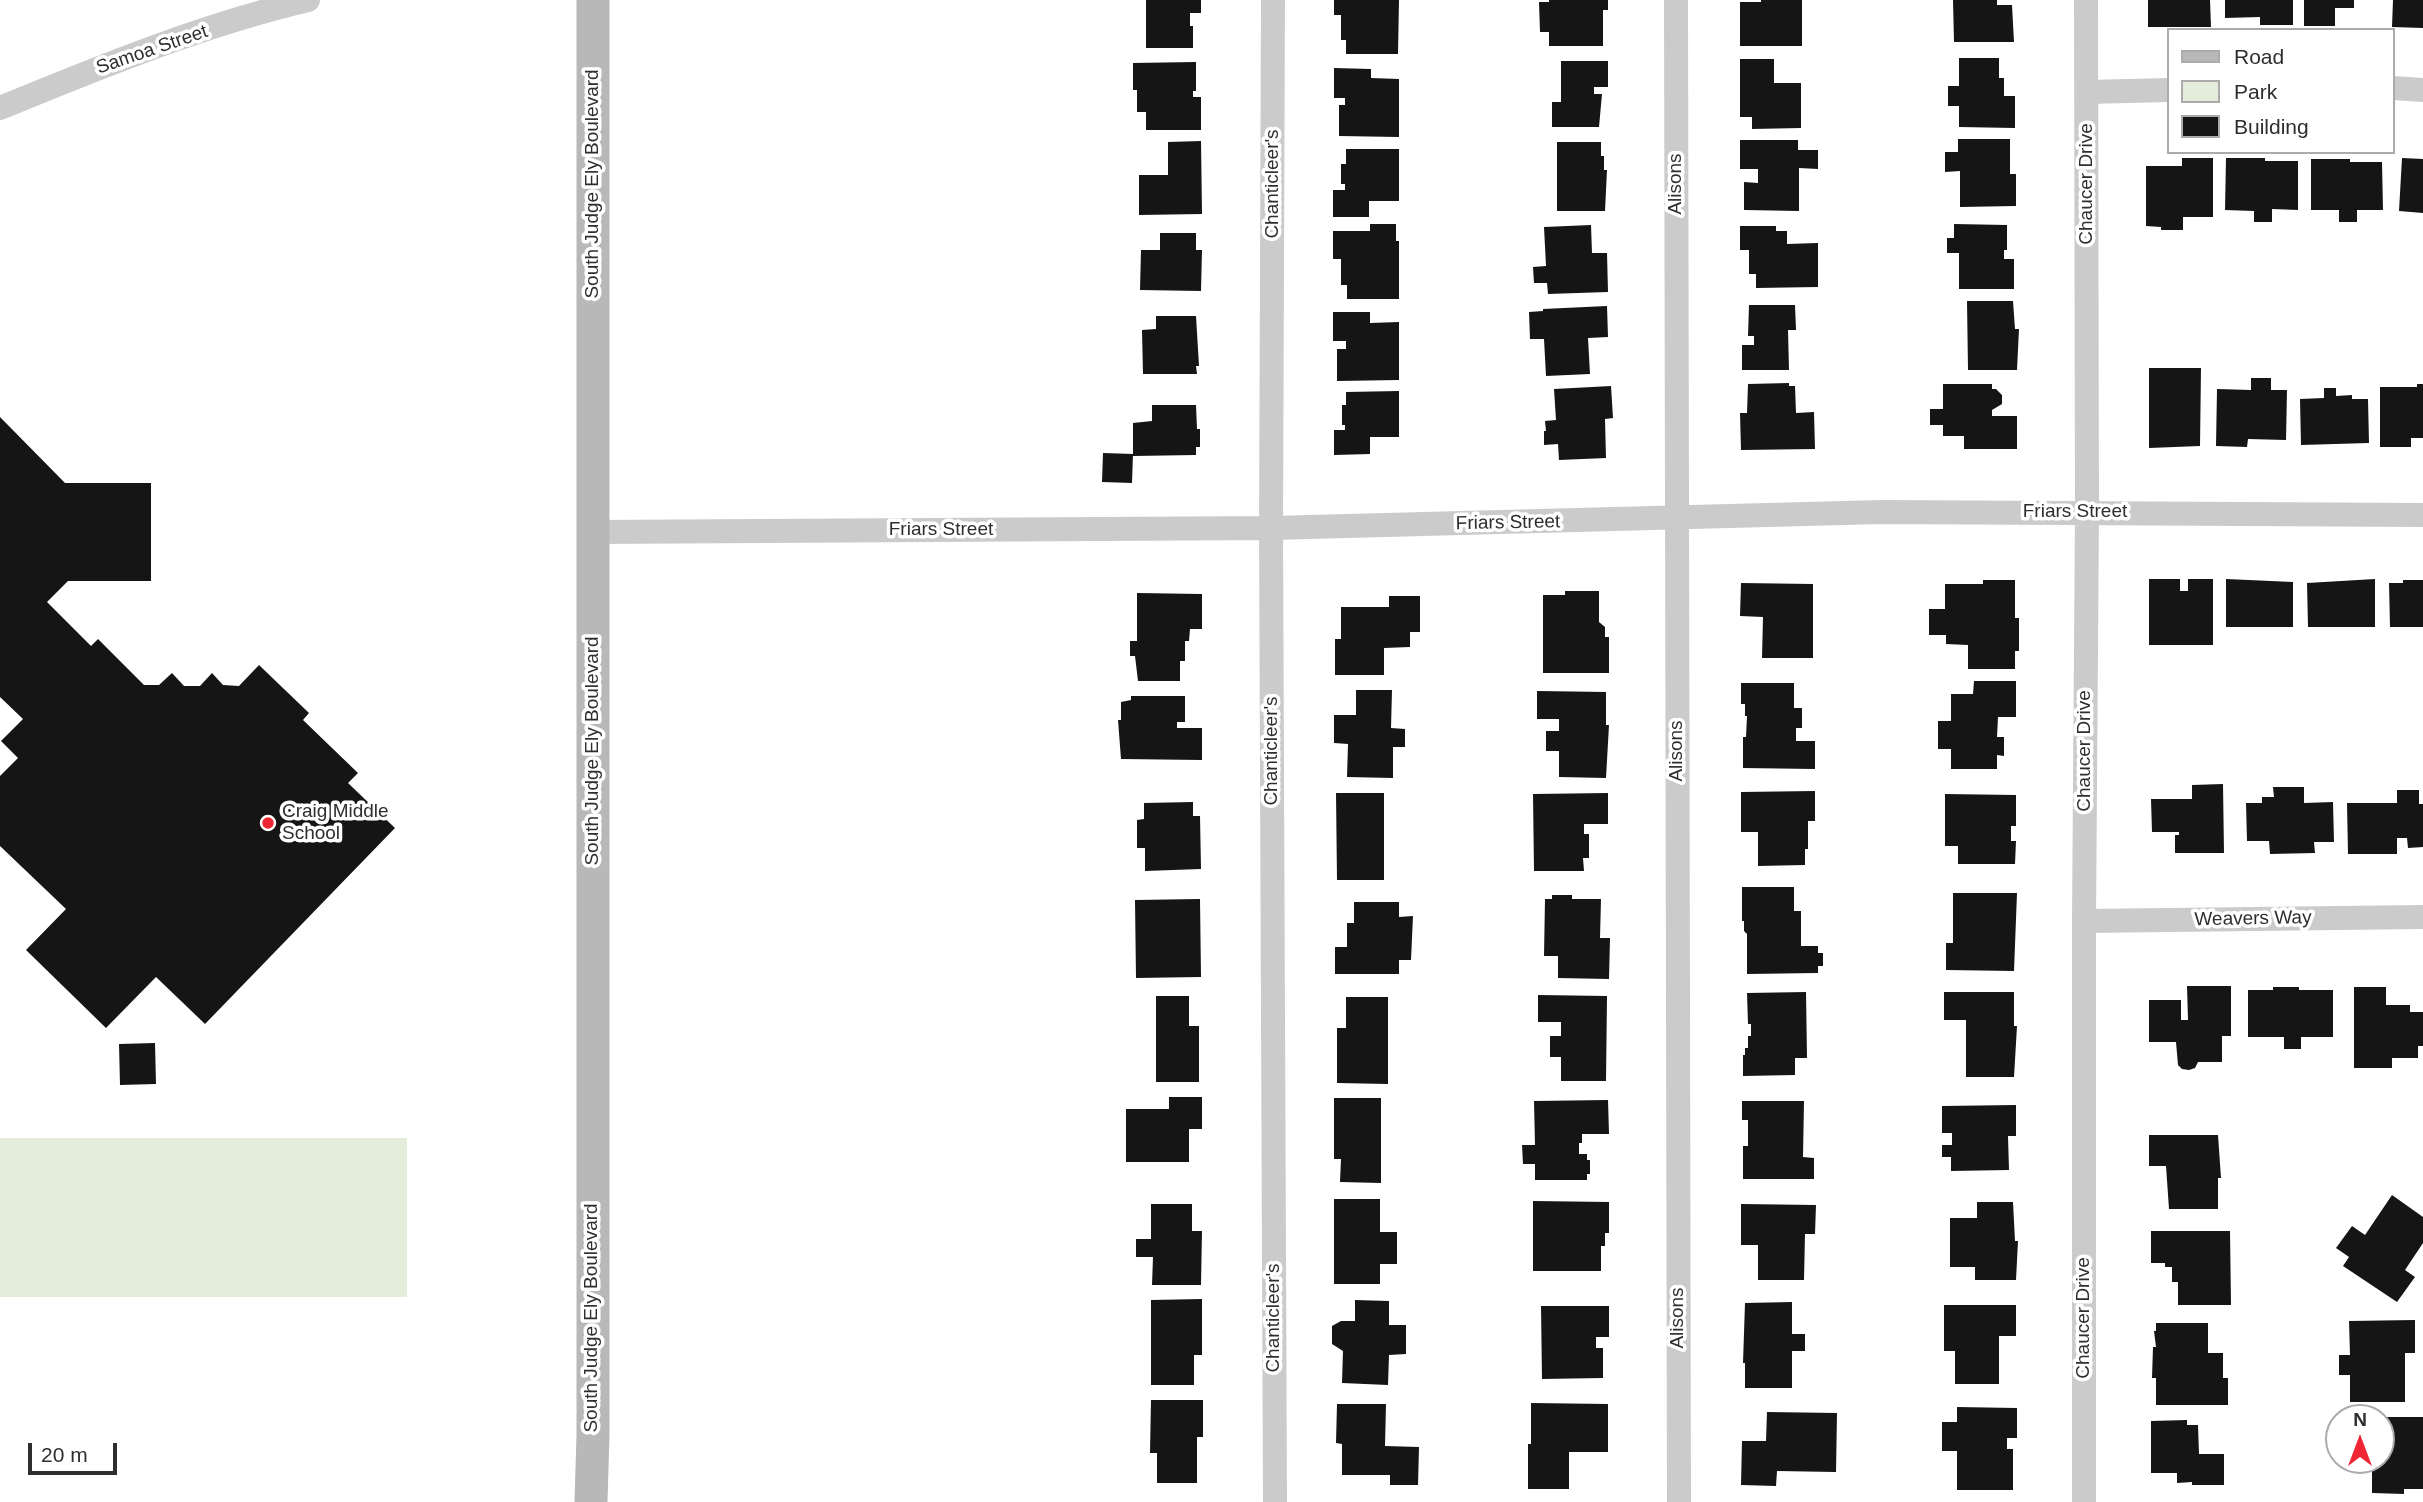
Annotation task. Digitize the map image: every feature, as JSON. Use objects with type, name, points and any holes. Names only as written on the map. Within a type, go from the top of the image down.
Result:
[{"type":"main road","name":"South Judge Ely Boulevard","points":[[590,1502],[593,1435],[593,0]]},
{"type":"street","name":"Samoa Street","points":[[0,108],[120,59],[307,0]]},
{"type":"street","name":"Chanticleer's","points":[[1273,0],[1271,528],[1275,1502]]},
{"type":"street","name":"Alisons","points":[[1676,0],[1679,1502]]},
{"type":"street","name":"Chaucer Drive","points":[[2084,1502],[2086,0]]},
{"type":"street","points":[[2395,88],[2423,90]]},
{"type":"street","points":[[2087,92],[2168,90]]},
{"type":"street","name":"Friars Street","points":[[593,532],[1271,528],[1882,512],[2423,515]]},
{"type":"street","name":"Weavers Way","points":[[2084,921],[2423,916]]},
{"type":"green space","points":[[0,1138],[407,1138],[407,1297],[0,1297]]},
{"type":"building","points":[[1146,0],[1201,0],[1201,13],[1190,13],[1193,48],[1146,48]]},
{"type":"building","points":[[1334,0],[1399,0],[1398,54],[1346,54],[1346,40],[1341,40],[1341,15],[1334,15]]},
{"type":"building","points":[[1608,0],[1608,10],[1603,10],[1603,46],[1549,46],[1549,32],[1540,32],[1539,2]]},
{"type":"building","points":[[1802,0],[1802,46],[1740,46],[1740,2]]},
{"type":"building","points":[[1953,0],[1997,0],[1997,5],[2012,5],[2014,42],[1954,42]]},
{"type":"building","points":[[2148,0],[2210,0],[2211,27],[2148,27]]},
{"type":"building","points":[[2225,0],[2293,0],[2293,25],[2260,25],[2260,17],[2225,18]]},
{"type":"building","points":[[2304,0],[2354,0],[2354,8],[2335,8],[2335,26],[2304,26]]},
{"type":"building","points":[[2393,0],[2423,0],[2423,28],[2392,27]]},
{"type":"building","points":[[1959,58],[1999,58],[1999,78],[2004,78],[2004,96],[2015,96],[2015,128],[1959,127],[1959,106],[1948,106],[1948,86],[1959,86]]},
{"type":"building","points":[[1740,59],[1774,59],[1774,83],[1801,83],[1801,128],[1752,129],[1752,117],[1740,117]]},
{"type":"building","points":[[1561,61],[1608,61],[1608,87],[1594,87],[1594,94],[1602,94],[1599,127],[1552,127],[1552,102],[1561,102]]},
{"type":"building","points":[[1196,62],[1196,91],[1193,91],[1193,97],[1201,97],[1201,130],[1146,130],[1146,112],[1137,112],[1137,90],[1133,90],[1133,63]]},
{"type":"building","points":[[1334,68],[1371,69],[1371,78],[1399,79],[1399,137],[1339,136],[1339,105],[1345,105],[1345,98],[1334,98]]},
{"type":"building","points":[[1958,139],[2010,139],[2010,174],[2016,174],[2016,206],[1960,207],[1960,171],[1945,172],[1945,152],[1958,152]]},
{"type":"building","points":[[1740,140],[1798,140],[1798,150],[1818,150],[1818,169],[1799,168],[1799,211],[1744,210],[1744,182],[1758,183],[1758,169],[1740,169]]},
{"type":"building","points":[[1201,141],[1202,214],[1139,215],[1139,175],[1168,175],[1168,142]]},
{"type":"building","points":[[1557,142],[1601,142],[1604,170],[1607,170],[1605,211],[1557,211]]},
{"type":"building","points":[[1346,149],[1399,149],[1399,201],[1369,201],[1369,217],[1333,217],[1333,190],[1345,190],[1345,184],[1341,184],[1341,164],[1346,164]]},
{"type":"building","points":[[2182,158],[2213,158],[2213,217],[2183,217],[2183,230],[2161,230],[2161,227],[2146,226],[2146,166],[2182,166]]},
{"type":"building","points":[[2226,158],[2298,161],[2298,210],[2272,209],[2272,222],[2254,222],[2254,211],[2225,210]]},
{"type":"building","points":[[2402,158],[2423,159],[2423,213],[2399,211]]},
{"type":"building","points":[[2311,159],[2382,162],[2383,210],[2357,210],[2357,222],[2339,222],[2339,210],[2311,210]]},
{"type":"building","points":[[1370,224],[1396,224],[1396,241],[1399,241],[1399,299],[1347,299],[1347,285],[1341,285],[1341,259],[1333,259],[1333,231],[1370,231]]},
{"type":"building","points":[[1954,224],[2007,225],[2007,250],[2004,250],[2004,259],[2014,259],[2014,289],[1959,289],[1959,253],[1947,253],[1947,238],[1954,238]]},
{"type":"building","points":[[1591,225],[1592,253],[1607,253],[1608,292],[1548,294],[1547,283],[1534,283],[1533,267],[1546,266],[1544,227]]},
{"type":"building","points":[[1740,226],[1776,226],[1776,231],[1787,231],[1787,244],[1818,243],[1818,287],[1756,288],[1756,274],[1749,274],[1749,250],[1740,250]]},
{"type":"building","points":[[1160,233],[1196,233],[1196,250],[1202,250],[1201,291],[1140,290],[1141,250],[1160,250]]},
{"type":"building","points":[[1967,301],[2013,301],[2015,329],[2019,329],[2017,370],[1968,370]]},
{"type":"building","points":[[1749,305],[1795,305],[1796,330],[1788,330],[1789,370],[1742,370],[1742,345],[1754,345],[1754,336],[1748,336]]},
{"type":"building","points":[[1607,306],[1608,337],[1588,338],[1590,374],[1546,376],[1544,339],[1530,339],[1529,312]]},
{"type":"building","points":[[1333,312],[1370,312],[1370,323],[1399,322],[1399,380],[1337,381],[1337,349],[1346,349],[1346,341],[1333,341]]},
{"type":"building","points":[[1156,316],[1196,316],[1199,366],[1196,366],[1197,374],[1143,374],[1142,330],[1156,329]]},
{"type":"building","points":[[2149,368],[2201,368],[2200,446],[2149,448]]},
{"type":"building","points":[[2251,378],[2271,378],[2271,390],[2287,390],[2286,440],[2248,439],[2247,447],[2216,446],[2217,389],[2251,390]]},
{"type":"building","points":[[1789,383],[1789,386],[1795,386],[1796,413],[1814,412],[1815,449],[1741,450],[1740,413],[1747,413],[1748,384]]},
{"type":"building","points":[[1943,384],[1992,384],[1992,389],[2002,395],[2002,404],[1992,410],[1992,416],[2017,416],[2017,449],[1964,449],[1964,436],[1943,436],[1943,425],[1930,425],[1930,409],[1943,409]]},
{"type":"building","points":[[2417,384],[2423,384],[2423,438],[2411,438],[2411,447],[2380,447],[2380,387],[2417,387]]},
{"type":"building","points":[[1611,386],[1613,418],[1605,419],[1606,458],[1559,460],[1558,444],[1544,445],[1545,421],[1556,420],[1554,389]]},
{"type":"building","points":[[2324,388],[2336,388],[2336,396],[2352,395],[2352,399],[2368,399],[2369,443],[2301,445],[2300,399],[2324,398]]},
{"type":"building","points":[[1399,391],[1399,437],[1370,437],[1370,454],[1334,455],[1334,430],[1345,430],[1345,425],[1342,425],[1342,405],[1346,405],[1346,392]]},
{"type":"building","points":[[1152,405],[1196,405],[1200,447],[1196,447],[1196,455],[1133,456],[1133,423],[1152,421]]},
{"type":"building","points":[[0,417],[65,483],[151,483],[151,581],[68,581],[47,602],[91,646],[98,639],[144,685],[159,685],[172,673],[184,686],[200,686],[212,673],[223,685],[239,686],[259,665],[309,713],[303,720],[358,773],[348,783],[395,828],[205,1024],[156,977],[106,1028],[26,950],[66,909],[0,846],[0,776],[18,758],[1,741],[23,719],[0,697]]},
{"type":"building","points":[[1103,453],[1133,454],[1132,483],[1102,482]]},
{"type":"building","points":[[2149,579],[2180,579],[2180,591],[2188,591],[2188,579],[2213,579],[2213,645],[2149,645]]},
{"type":"building","points":[[2226,579],[2293,582],[2293,627],[2226,627]]},
{"type":"building","points":[[2375,579],[2375,627],[2308,627],[2307,583]]},
{"type":"building","points":[[1983,580],[2015,580],[2015,618],[2019,618],[2019,651],[2015,651],[2015,669],[1968,669],[1968,645],[1946,644],[1946,635],[1929,635],[1929,609],[1945,609],[1945,584],[1983,584]]},
{"type":"building","points":[[2403,580],[2423,580],[2423,627],[2390,627],[2389,583],[2403,583]]},
{"type":"building","points":[[1741,583],[1813,584],[1813,658],[1762,658],[1763,617],[1740,616]]},
{"type":"building","points":[[1565,591],[1599,591],[1599,622],[1605,627],[1605,637],[1609,637],[1609,673],[1543,673],[1543,595],[1565,595]]},
{"type":"building","points":[[1137,593],[1202,594],[1202,629],[1190,629],[1189,641],[1185,641],[1185,661],[1180,661],[1180,681],[1138,681],[1135,656],[1130,656],[1130,641],[1137,641]]},
{"type":"building","points":[[1389,596],[1420,596],[1420,632],[1410,632],[1410,647],[1384,648],[1384,675],[1335,675],[1335,639],[1341,639],[1341,607],[1389,607]]},
{"type":"building","points":[[1974,681],[2016,681],[2016,717],[1998,717],[1997,737],[2004,737],[2004,756],[1997,755],[1997,769],[1951,769],[1951,749],[1938,749],[1938,721],[1951,721],[1951,694],[1973,694]]},
{"type":"building","points":[[1741,683],[1794,683],[1794,708],[1802,708],[1802,728],[1796,728],[1796,741],[1815,741],[1815,769],[1743,768],[1743,737],[1746,737],[1747,716],[1745,704],[1741,704]]},
{"type":"building","points":[[1356,690],[1392,690],[1391,728],[1405,729],[1405,747],[1393,747],[1393,778],[1347,777],[1348,744],[1334,743],[1334,715],[1356,715]]},
{"type":"building","points":[[1537,691],[1606,692],[1606,725],[1609,725],[1606,778],[1559,777],[1559,751],[1546,751],[1546,731],[1559,731],[1559,719],[1537,719]]},
{"type":"building","points":[[1131,696],[1185,696],[1185,722],[1177,722],[1177,728],[1202,728],[1202,760],[1121,759],[1118,720],[1121,720],[1121,702],[1131,700]]},
{"type":"building","points":[[2223,784],[2224,853],[2175,853],[2175,835],[2179,835],[2179,832],[2152,832],[2151,799],[2192,799],[2192,785]]},
{"type":"building","points":[[2273,787],[2304,787],[2304,803],[2333,802],[2334,842],[2314,842],[2315,853],[2270,854],[2269,841],[2247,841],[2246,803],[2262,803],[2262,797],[2274,797]]},
{"type":"building","points":[[2397,790],[2419,790],[2419,804],[2423,804],[2423,847],[2408,848],[2407,838],[2397,838],[2397,854],[2348,854],[2347,803],[2397,803]]},
{"type":"building","points":[[1815,791],[1815,821],[1808,821],[1805,865],[1758,866],[1758,832],[1741,832],[1741,792]]},
{"type":"building","points":[[1336,793],[1384,793],[1384,880],[1337,880]]},
{"type":"building","points":[[1608,793],[1608,824],[1584,824],[1584,834],[1589,834],[1589,858],[1583,858],[1584,871],[1534,871],[1533,794]]},
{"type":"building","points":[[1945,794],[2016,795],[2016,826],[2011,826],[2011,841],[2016,841],[2015,864],[1958,864],[1958,846],[1945,846]]},
{"type":"building","points":[[1193,802],[1193,816],[1200,816],[1201,869],[1145,871],[1145,848],[1137,848],[1137,820],[1144,819],[1144,803]]},
{"type":"building","points":[[1742,887],[1794,887],[1794,911],[1801,911],[1801,946],[1818,946],[1818,953],[1823,953],[1823,966],[1818,966],[1818,973],[1747,974],[1747,934],[1742,921]]},
{"type":"building","points":[[1953,893],[2017,893],[2014,971],[1946,970],[1946,943],[1953,943]]},
{"type":"building","points":[[1552,895],[1572,895],[1572,899],[1601,899],[1600,938],[1610,938],[1609,979],[1558,978],[1558,956],[1544,956],[1545,899],[1552,899]]},
{"type":"building","points":[[1200,899],[1201,977],[1136,978],[1135,900]]},
{"type":"building","points":[[1354,902],[1399,902],[1399,917],[1413,916],[1411,960],[1399,960],[1399,974],[1335,974],[1335,947],[1347,947],[1347,923],[1354,923]]},
{"type":"building","points":[[2187,986],[2231,986],[2231,1036],[2222,1036],[2222,1062],[2198,1062],[2195,1068],[2189,1070],[2178,1065],[2176,1042],[2149,1042],[2149,1000],[2181,1000],[2181,1020],[2188,1020]]},
{"type":"building","points":[[2273,987],[2333,990],[2333,1037],[2301,1037],[2301,1049],[2284,1049],[2284,1037],[2248,1037],[2248,990],[2273,990]]},
{"type":"building","points":[[2354,987],[2386,987],[2386,1005],[2410,1005],[2410,1012],[2423,1012],[2423,1046],[2418,1046],[2418,1058],[2392,1058],[2392,1068],[2354,1068]]},
{"type":"building","points":[[1806,992],[1807,1058],[1795,1058],[1795,1075],[1743,1076],[1743,1055],[1745,1048],[1748,1048],[1748,1036],[1751,1036],[1747,993]]},
{"type":"building","points":[[1944,992],[2014,992],[2014,1026],[2017,1026],[2014,1077],[1966,1077],[1966,1020],[1944,1020]]},
{"type":"building","points":[[1538,995],[1607,996],[1606,1081],[1561,1081],[1561,1057],[1550,1057],[1550,1036],[1561,1036],[1561,1022],[1538,1022]]},
{"type":"building","points":[[1156,996],[1189,996],[1189,1026],[1199,1026],[1199,1082],[1156,1082]]},
{"type":"building","points":[[1346,997],[1388,997],[1388,1084],[1337,1083],[1337,1028],[1346,1028]]},
{"type":"building","points":[[155,1043],[156,1084],[120,1085],[119,1044]]},
{"type":"building","points":[[1169,1097],[1202,1097],[1202,1129],[1189,1129],[1189,1162],[1126,1162],[1126,1109],[1169,1109]]},
{"type":"building","points":[[1334,1098],[1381,1098],[1381,1183],[1340,1182],[1341,1159],[1334,1159]]},
{"type":"building","points":[[1608,1100],[1609,1134],[1582,1134],[1582,1143],[1579,1143],[1579,1154],[1587,1154],[1587,1160],[1590,1160],[1587,1180],[1535,1180],[1535,1164],[1523,1164],[1522,1145],[1535,1145],[1534,1101]]},
{"type":"building","points":[[1742,1101],[1804,1101],[1803,1157],[1814,1158],[1814,1179],[1743,1179],[1743,1146],[1748,1146],[1748,1120],[1742,1120]]},
{"type":"building","points":[[2016,1105],[2016,1136],[2008,1136],[2009,1170],[1951,1171],[1951,1157],[1942,1157],[1942,1145],[1952,1145],[1952,1133],[1942,1133],[1942,1106]]},
{"type":"building","points":[[2149,1135],[2218,1135],[2221,1178],[2218,1178],[2218,1209],[2169,1209],[2166,1166],[2149,1166]]},
{"type":"building","points":[[2392,1195],[2423,1217],[2423,1243],[2405,1270],[2415,1277],[2397,1302],[2343,1266],[2349,1257],[2336,1248],[2352,1226],[2365,1235]]},
{"type":"building","points":[[1334,1199],[1380,1199],[1380,1232],[1397,1232],[1397,1264],[1380,1264],[1380,1284],[1334,1284]]},
{"type":"building","points":[[1533,1201],[1609,1202],[1609,1233],[1605,1233],[1605,1246],[1601,1246],[1601,1271],[1533,1271]]},
{"type":"building","points":[[1977,1202],[2013,1202],[2015,1241],[2018,1241],[2016,1280],[1975,1280],[1975,1267],[1950,1267],[1950,1218],[1977,1218]]},
{"type":"building","points":[[1151,1204],[1192,1204],[1192,1231],[1202,1231],[1201,1285],[1152,1285],[1153,1257],[1136,1257],[1136,1239],[1151,1239]]},
{"type":"building","points":[[1741,1204],[1816,1205],[1815,1234],[1805,1234],[1804,1280],[1758,1280],[1758,1245],[1741,1245]]},
{"type":"building","points":[[2151,1231],[2230,1231],[2231,1305],[2178,1305],[2178,1282],[2172,1282],[2172,1267],[2165,1267],[2165,1263],[2151,1263]]},
{"type":"building","points":[[1202,1299],[1202,1355],[1194,1355],[1194,1385],[1151,1385],[1151,1300]]},
{"type":"building","points":[[1355,1300],[1389,1301],[1389,1325],[1406,1325],[1406,1354],[1389,1355],[1388,1385],[1342,1383],[1343,1351],[1332,1344],[1332,1326],[1341,1321],[1355,1321]]},
{"type":"building","points":[[1792,1302],[1792,1334],[1805,1334],[1805,1351],[1792,1351],[1792,1388],[1745,1388],[1745,1303]]},
{"type":"building","points":[[1944,1305],[2016,1305],[2016,1336],[1999,1336],[1999,1384],[1955,1384],[1955,1351],[1944,1351]]},
{"type":"building","points":[[1541,1306],[1609,1306],[1609,1337],[1596,1337],[1596,1348],[1603,1348],[1603,1378],[1542,1379]]},
{"type":"building","points":[[2415,1320],[2415,1353],[2405,1353],[2405,1402],[2350,1402],[2350,1375],[2339,1375],[2339,1355],[2350,1355],[2349,1321]]},
{"type":"building","points":[[2156,1323],[2208,1323],[2208,1353],[2223,1353],[2223,1378],[2228,1378],[2228,1405],[2156,1405],[2156,1378],[2152,1378]]},
{"type":"building","points":[[1151,1400],[1203,1400],[1203,1437],[1197,1437],[1197,1483],[1157,1483],[1157,1453],[1150,1453]]},
{"type":"building","points":[[1531,1403],[1608,1404],[1608,1452],[1569,1452],[1569,1489],[1528,1489]]},
{"type":"building","points":[[1337,1404],[1386,1404],[1385,1446],[1419,1447],[1418,1485],[1390,1485],[1390,1475],[1342,1475],[1342,1444],[1336,1443]]},
{"type":"building","points":[[1957,1407],[2017,1408],[2017,1438],[2007,1438],[2007,1449],[2013,1449],[2013,1490],[1957,1490],[1957,1451],[1942,1451],[1942,1422],[1957,1422]]},
{"type":"building","points":[[1767,1412],[1837,1413],[1836,1472],[1777,1471],[1776,1486],[1741,1485],[1742,1441],[1766,1441]]},
{"type":"building","points":[[2395,1417],[2423,1417],[2423,1489],[2404,1489],[2404,1494],[2372,1493],[2372,1474],[2395,1474]]},
{"type":"building","points":[[2187,1420],[2187,1425],[2198,1425],[2199,1454],[2224,1454],[2224,1485],[2177,1483],[2177,1473],[2151,1473],[2151,1421]]},
{"type":"place","name":"Craig Middle School","points":[[268,823]]}]
